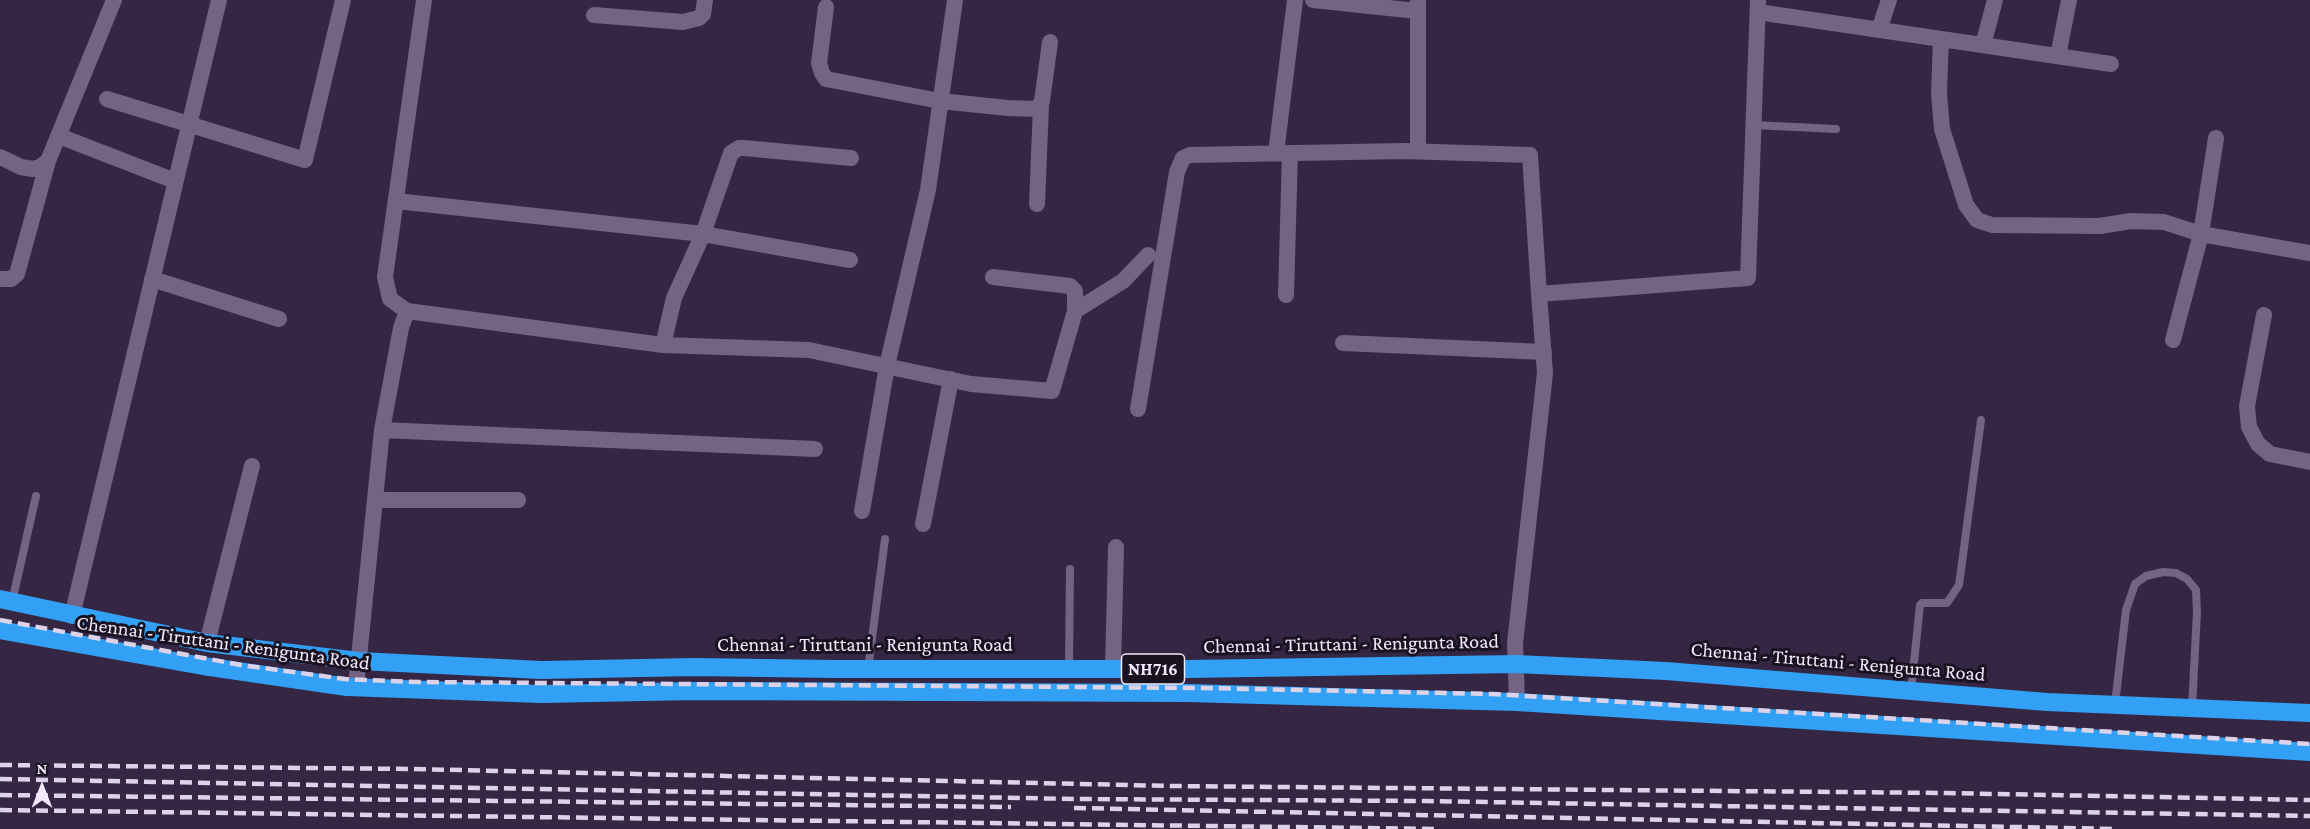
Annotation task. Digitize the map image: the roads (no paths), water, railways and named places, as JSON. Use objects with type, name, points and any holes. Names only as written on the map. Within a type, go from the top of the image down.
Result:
[{"type":"highway","name":"Chennai - Tiruttani - Renigunta Road","points":[[6,600],[72,616],[207,643],[359,661],[541,670],[694,667],[1113,669],[1516,664],[1666,671],[2047,702],[2310,713]]},
{"type":"highway","name":"Chennai - Tiruttani - Renigunta Road","points":[[0,630],[203,666],[356,687],[541,694],[695,691],[1187,693],[1517,702],[2310,752]]},
{"type":"street","points":[[0,279],[11,279],[17,274],[48,161],[114,0]]},
{"type":"street","points":[[72,616],[219,0]]},
{"type":"street","points":[[107,99],[304,160],[343,0]]},
{"type":"street","points":[[424,0],[385,277],[390,299],[407,311],[663,345],[809,350],[971,384],[1052,392],[1075,311],[1077,295],[1070,286],[993,277]]},
{"type":"street","points":[[594,15],[684,22],[699,18],[703,14],[705,0]]},
{"type":"street","points":[[862,512],[887,366],[928,190],[955,0]]},
{"type":"street","points":[[1286,295],[1283,153],[1295,0]]},
{"type":"street","points":[[1313,0],[1418,5],[1418,152]]},
{"type":"street","points":[[1879,30],[1889,0]]},
{"type":"street","points":[[1983,45],[1995,0]]},
{"type":"street","points":[[2058,56],[2069,0]]},
{"type":"street","points":[[1539,294],[1748,278],[1758,6],[1879,30],[2111,64]]},
{"type":"street","points":[[826,7],[819,63],[826,79],[940,101],[1031,110],[1041,106]]},
{"type":"street","points":[[1941,39],[1939,93],[1942,129],[1966,205],[1977,220],[1992,225],[2100,226],[2145,220],[2164,222],[2201,234],[2310,253]]},
{"type":"street","points":[[1037,204],[1041,106],[1050,42]]},
{"type":"street","points":[[59,136],[175,181]]},
{"type":"street","points":[[2173,340],[2201,234],[2216,138]]},
{"type":"street","points":[[663,345],[675,298],[703,234],[727,159],[731,153],[739,148],[851,158]]},
{"type":"street","points":[[1138,409],[1179,163],[1183,158],[1190,155],[1283,153],[1418,152],[1530,155],[1545,373],[1515,644],[1517,702]]},
{"type":"street","points":[[0,157],[21,167],[33,169],[48,161]]},
{"type":"street","points":[[396,201],[703,234],[850,260]]},
{"type":"street","points":[[1075,311],[1123,281],[1148,255]]},
{"type":"street","points":[[152,279],[279,319]]},
{"type":"street","points":[[356,687],[382,430],[401,328],[407,311]]},
{"type":"street","points":[[2264,315],[2247,406],[2249,427],[2258,444],[2271,453],[2310,462]]},
{"type":"street","points":[[1343,343],[1544,352]]},
{"type":"street","points":[[923,524],[951,379]]},
{"type":"street","points":[[382,430],[815,449]]},
{"type":"street","points":[[207,643],[252,466]]},
{"type":"street","points":[[375,500],[518,500]]},
{"type":"street","points":[[1113,669],[1116,547]]},
{"type":"lane","points":[[1754,125],[1836,129]]},
{"type":"lane","points":[[1911,691],[1920,605],[1922,603],[1947,603],[1959,585],[1981,420]]},
{"type":"lane","points":[[6,600],[36,496]]},
{"type":"lane","points":[[867,669],[885,539]]},
{"type":"lane","points":[[1069,669],[1070,569]]},
{"type":"lane","points":[[2115,705],[2126,610],[2134,584],[2146,576],[2163,572],[2176,573],[2187,579],[2196,590],[2192,708]]},
{"type":"railway","points":[[0,620],[241,665],[345,679],[417,682],[1204,688],[1493,694],[2310,744]]},
{"type":"railway","points":[[0,765],[413,769],[1172,786],[1946,793],[2310,800]]},
{"type":"railway","points":[[0,779],[1076,799],[1425,801],[2310,816]]},
{"type":"railway","points":[[0,795],[1011,807]]},
{"type":"railway","points":[[1074,808],[2115,829]]},
{"type":"railway","points":[[0,810],[1438,829]]}]
